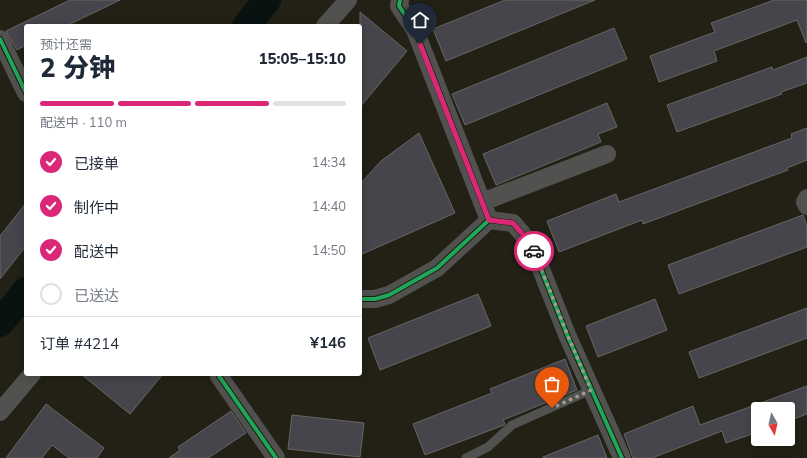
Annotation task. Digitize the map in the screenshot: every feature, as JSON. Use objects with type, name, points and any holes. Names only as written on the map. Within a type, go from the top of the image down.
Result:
[{"type":"street","points":[[327,24],[348,0]]},
{"type":"street","points":[[400,0],[399,6],[415,30],[489,220]]},
{"type":"street","points":[[0,39],[24,89]]},
{"type":"street","points":[[482,202],[608,154]]},
{"type":"street","points":[[807,198],[805,202],[807,206]]},
{"type":"street","points":[[362,299],[375,299],[389,294],[437,268],[489,220],[513,223],[531,244],[568,336],[622,458]]},
{"type":"street","points":[[0,412],[30,376]]},
{"type":"street","points":[[219,376],[276,458]]},
{"type":"lane","points":[[466,458],[488,447],[512,425],[591,390]]},
{"type":"building","points":[[70,0],[120,0],[70,24],[24,24],[24,46],[17,50],[6,31]]},
{"type":"building","points":[[505,0],[595,0],[446,61],[433,29]]},
{"type":"building","points":[[774,0],[807,0],[806,43],[797,20],[714,51],[717,61],[659,82],[650,56],[715,32],[711,23]]},
{"type":"building","points":[[360,12],[407,51],[362,105],[362,24],[360,24]]},
{"type":"building","points":[[614,28],[627,59],[465,125],[452,94]]},
{"type":"building","points":[[807,57],[807,83],[781,92],[782,94],[677,132],[667,105],[772,67],[773,70]]},
{"type":"building","points":[[607,103],[617,127],[598,134],[601,142],[496,185],[483,154]]},
{"type":"building","points":[[807,128],[807,160],[787,168],[788,170],[643,224],[642,220],[559,252],[547,221],[616,194],[619,202],[792,138],[791,134]]},
{"type":"building","points":[[419,133],[455,213],[362,254],[362,182],[381,161]]},
{"type":"building","points":[[24,206],[24,249],[0,279],[0,236]]},
{"type":"building","points":[[803,215],[807,226],[807,247],[679,294],[668,265]]},
{"type":"building","points":[[478,294],[491,326],[380,370],[368,338]]},
{"type":"building","points":[[655,299],[667,330],[598,357],[586,326]]},
{"type":"building","points":[[807,308],[807,338],[699,378],[689,352]]},
{"type":"building","points":[[565,359],[577,390],[503,420],[504,425],[425,455],[413,424],[492,393],[490,389]]},
{"type":"building","points":[[83,376],[161,376],[130,414]]},
{"type":"building","points":[[807,386],[807,414],[795,418],[795,402],[763,402]]},
{"type":"building","points":[[46,404],[104,448],[97,458],[69,458],[52,445],[42,458],[6,458]]},
{"type":"building","points":[[693,406],[700,425],[751,406],[751,434],[726,443],[722,431],[652,458],[633,458],[624,434]]},
{"type":"building","points":[[231,411],[246,433],[208,458],[169,458],[180,450],[178,447]]},
{"type":"building","points":[[292,415],[364,423],[360,457],[288,449]]},
{"type":"building","points":[[598,435],[607,458],[543,458],[543,457]]},
{"type":"waterway","points":[[248,24],[267,0]]},
{"type":"waterway","points":[[0,323],[24,293]]},
{"type":"cycle path","points":[[400,0],[399,6],[415,30],[489,220],[513,223],[531,244],[568,337],[622,458]]},
{"type":"cycle path","points":[[0,39],[24,89]]},
{"type":"cycle path","points":[[362,299],[375,299],[389,295],[437,268],[489,220]]},
{"type":"cycle path","points":[[219,376],[276,458]]},
{"type":"way so far","points":[[534,251],[591,390],[552,408]]},
{"type":"route","points":[[420,44],[489,220],[513,223],[531,244],[534,251]]}]
